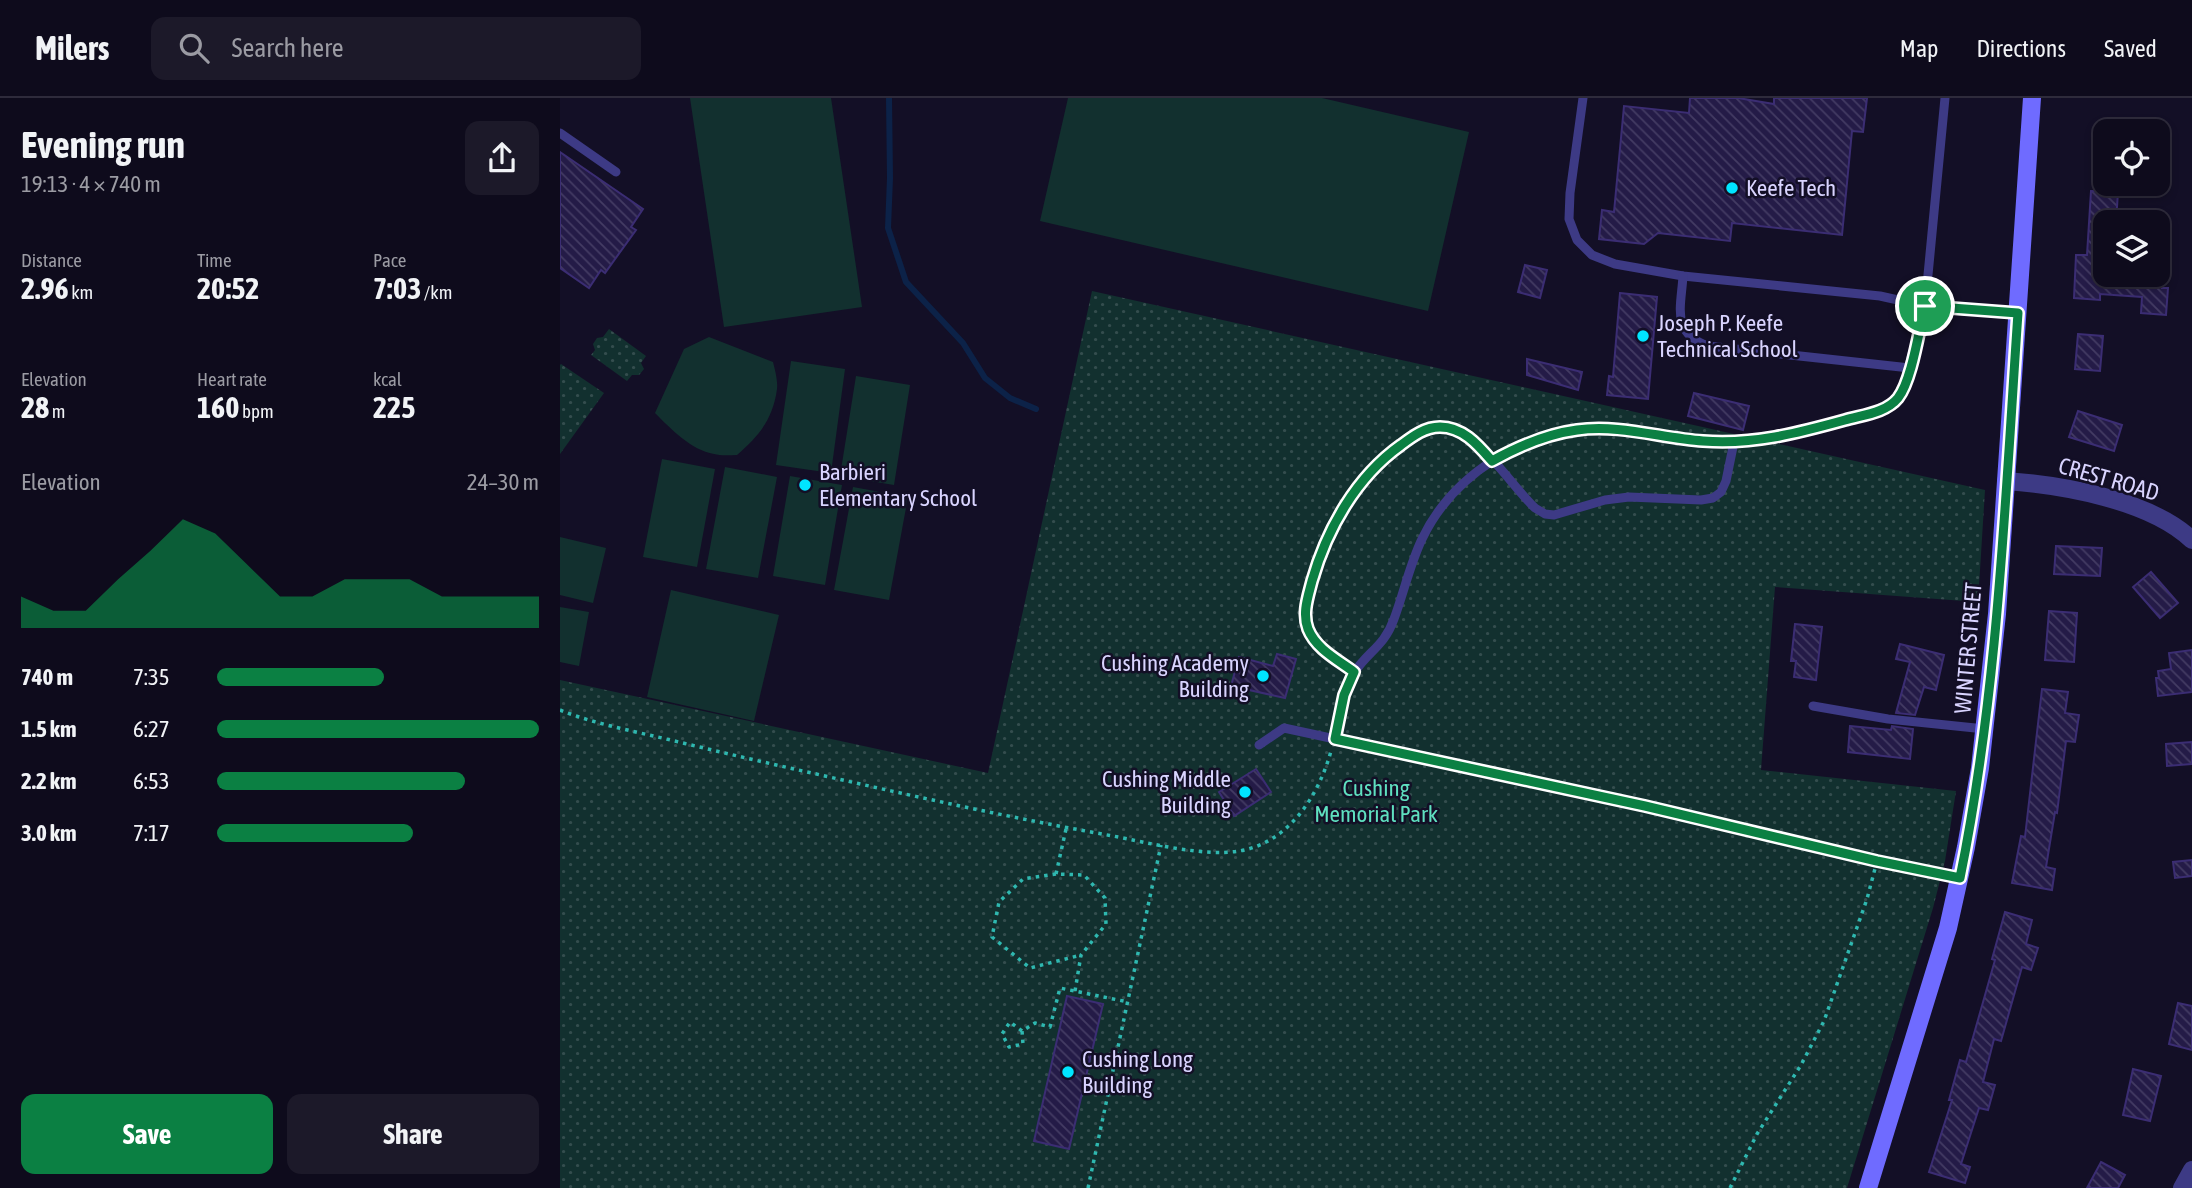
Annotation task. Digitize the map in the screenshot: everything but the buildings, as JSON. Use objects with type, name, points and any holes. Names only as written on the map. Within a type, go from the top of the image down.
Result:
[{"type":"main road","name":"WINTER STREET","points":[[1868,1188],[1937,967],[1960,878],[1976,789],[1997,614],[2032,98]]},
{"type":"street","name":"CREST ROAD","points":[[2006,481],[2051,486],[2119,502],[2168,523],[2192,540]]},
{"type":"street","points":[[2182,1188],[2192,1170]]},
{"type":"lane","points":[[1583,98],[1569,219],[1577,240],[1592,255],[1602,260],[1683,276],[1880,296],[1925,306],[2018,313]]},
{"type":"lane","points":[[1259,745],[1284,728],[1335,739],[1344,695],[1354,672],[1387,635],[1423,536],[1437,513],[1471,477],[1492,461],[1534,440],[1577,430],[1615,429],[1680,439],[1734,442],[1781,436],[1879,411],[1898,398],[1910,368],[1925,306],[1945,98]]},
{"type":"lane","points":[[560,133],[616,172]]},
{"type":"lane","points":[[1683,276],[1680,313],[1682,325],[1687,335],[1707,346],[1910,368]]},
{"type":"lane","points":[[1354,672],[1324,650],[1314,640],[1308,628],[1305,614],[1315,572],[1326,541],[1361,483],[1395,449],[1426,429],[1438,427],[1461,432],[1471,439],[1535,508],[1545,514],[1629,496],[1702,500],[1713,498],[1721,492],[1726,481],[1734,442]]},
{"type":"lane","points":[[1813,706],[1888,719],[1984,729]]},
{"type":"path","points":[[560,710],[716,751],[969,808],[1161,845],[1219,851],[1239,851],[1258,845],[1274,837],[1302,812],[1322,779],[1335,739],[1960,878]]},
{"type":"path","points":[[1056,874],[1066,828]]},
{"type":"path","points":[[1088,1188],[1161,845]]},
{"type":"path","points":[[1730,1188],[1757,1134],[1801,1065],[1824,1021],[1867,899],[1877,861]]},
{"type":"path","points":[[1075,991],[1081,955],[1106,924],[1105,898],[1084,875],[1056,874],[1023,879],[999,902],[992,937],[1030,968],[1081,955]]},
{"type":"path","points":[[1022,1031],[1035,1023],[1050,1027],[1060,988],[1128,1002]]},
{"type":"path","points":[[1010,1022],[1022,1031],[1023,1044],[1009,1047],[1002,1034],[1010,1022]]},
{"type":"green space","points":[[690,98],[831,98],[862,307],[724,327]]},
{"type":"green space","points":[[1068,98],[1322,98],[1469,132],[1428,311],[1040,221]]},
{"type":"green space","name":"Cushing Memorial Park","points":[[1092,291],[1985,490],[1978,602],[1775,587],[1761,770],[1956,791],[1945,861],[1933,908],[1847,1188],[560,1188],[560,680],[988,773]]},
{"type":"green space","points":[[609,329],[646,356],[641,363],[644,369],[627,381],[591,355],[595,350],[593,344],[597,338],[603,337]]},
{"type":"green space","points":[[709,337],[773,362],[775,368],[777,389],[772,409],[758,434],[737,455],[717,455],[697,448],[655,413],[684,349]]},
{"type":"green space","points":[[791,361],[845,369],[831,473],[776,465]]},
{"type":"green space","points":[[560,365],[604,393],[560,454]]},
{"type":"green space","points":[[856,376],[910,385],[894,485],[840,476]]},
{"type":"green space","points":[[662,459],[715,469],[697,567],[643,557]]},
{"type":"green space","points":[[725,467],[777,477],[758,578],[706,569]]},
{"type":"green space","points":[[790,476],[842,485],[825,585],[773,576]]},
{"type":"green space","points":[[853,487],[908,497],[889,600],[834,590]]},
{"type":"green space","points":[[560,537],[606,548],[593,603],[560,595]]},
{"type":"green space","points":[[671,590],[779,615],[754,721],[647,697]]},
{"type":"green space","points":[[560,607],[589,612],[579,666],[560,662]]},
{"type":"waterway","points":[[889,98],[888,228],[906,282],[963,343],[985,378],[1010,398],[1036,409]]},
{"type":"place","name":"Keefe Tech","points":[[1732,188]]},
{"type":"place","name":"Joseph P. Keefe Technical School","points":[[1643,336]]},
{"type":"place","name":"Barbieri Elementary School","points":[[805,485]]},
{"type":"place","name":"Cushing Academy Building","points":[[1263,676]]},
{"type":"place","name":"Cushing Middle Building","points":[[1245,792]]},
{"type":"place","name":"Cushing Long Building","points":[[1068,1072]]},
{"type":"route","points":[[1925,306],[2018,313],[1997,614],[1980,768],[1960,878],[1335,739],[1344,695],[1354,672],[1314,640],[1305,614],[1307,602],[1326,541],[1348,501],[1376,467],[1414,435],[1438,427],[1461,432],[1492,461],[1534,440],[1597,428],[1680,439],[1734,442],[1802,431],[1879,411],[1898,398],[1910,368],[1925,306]]}]
